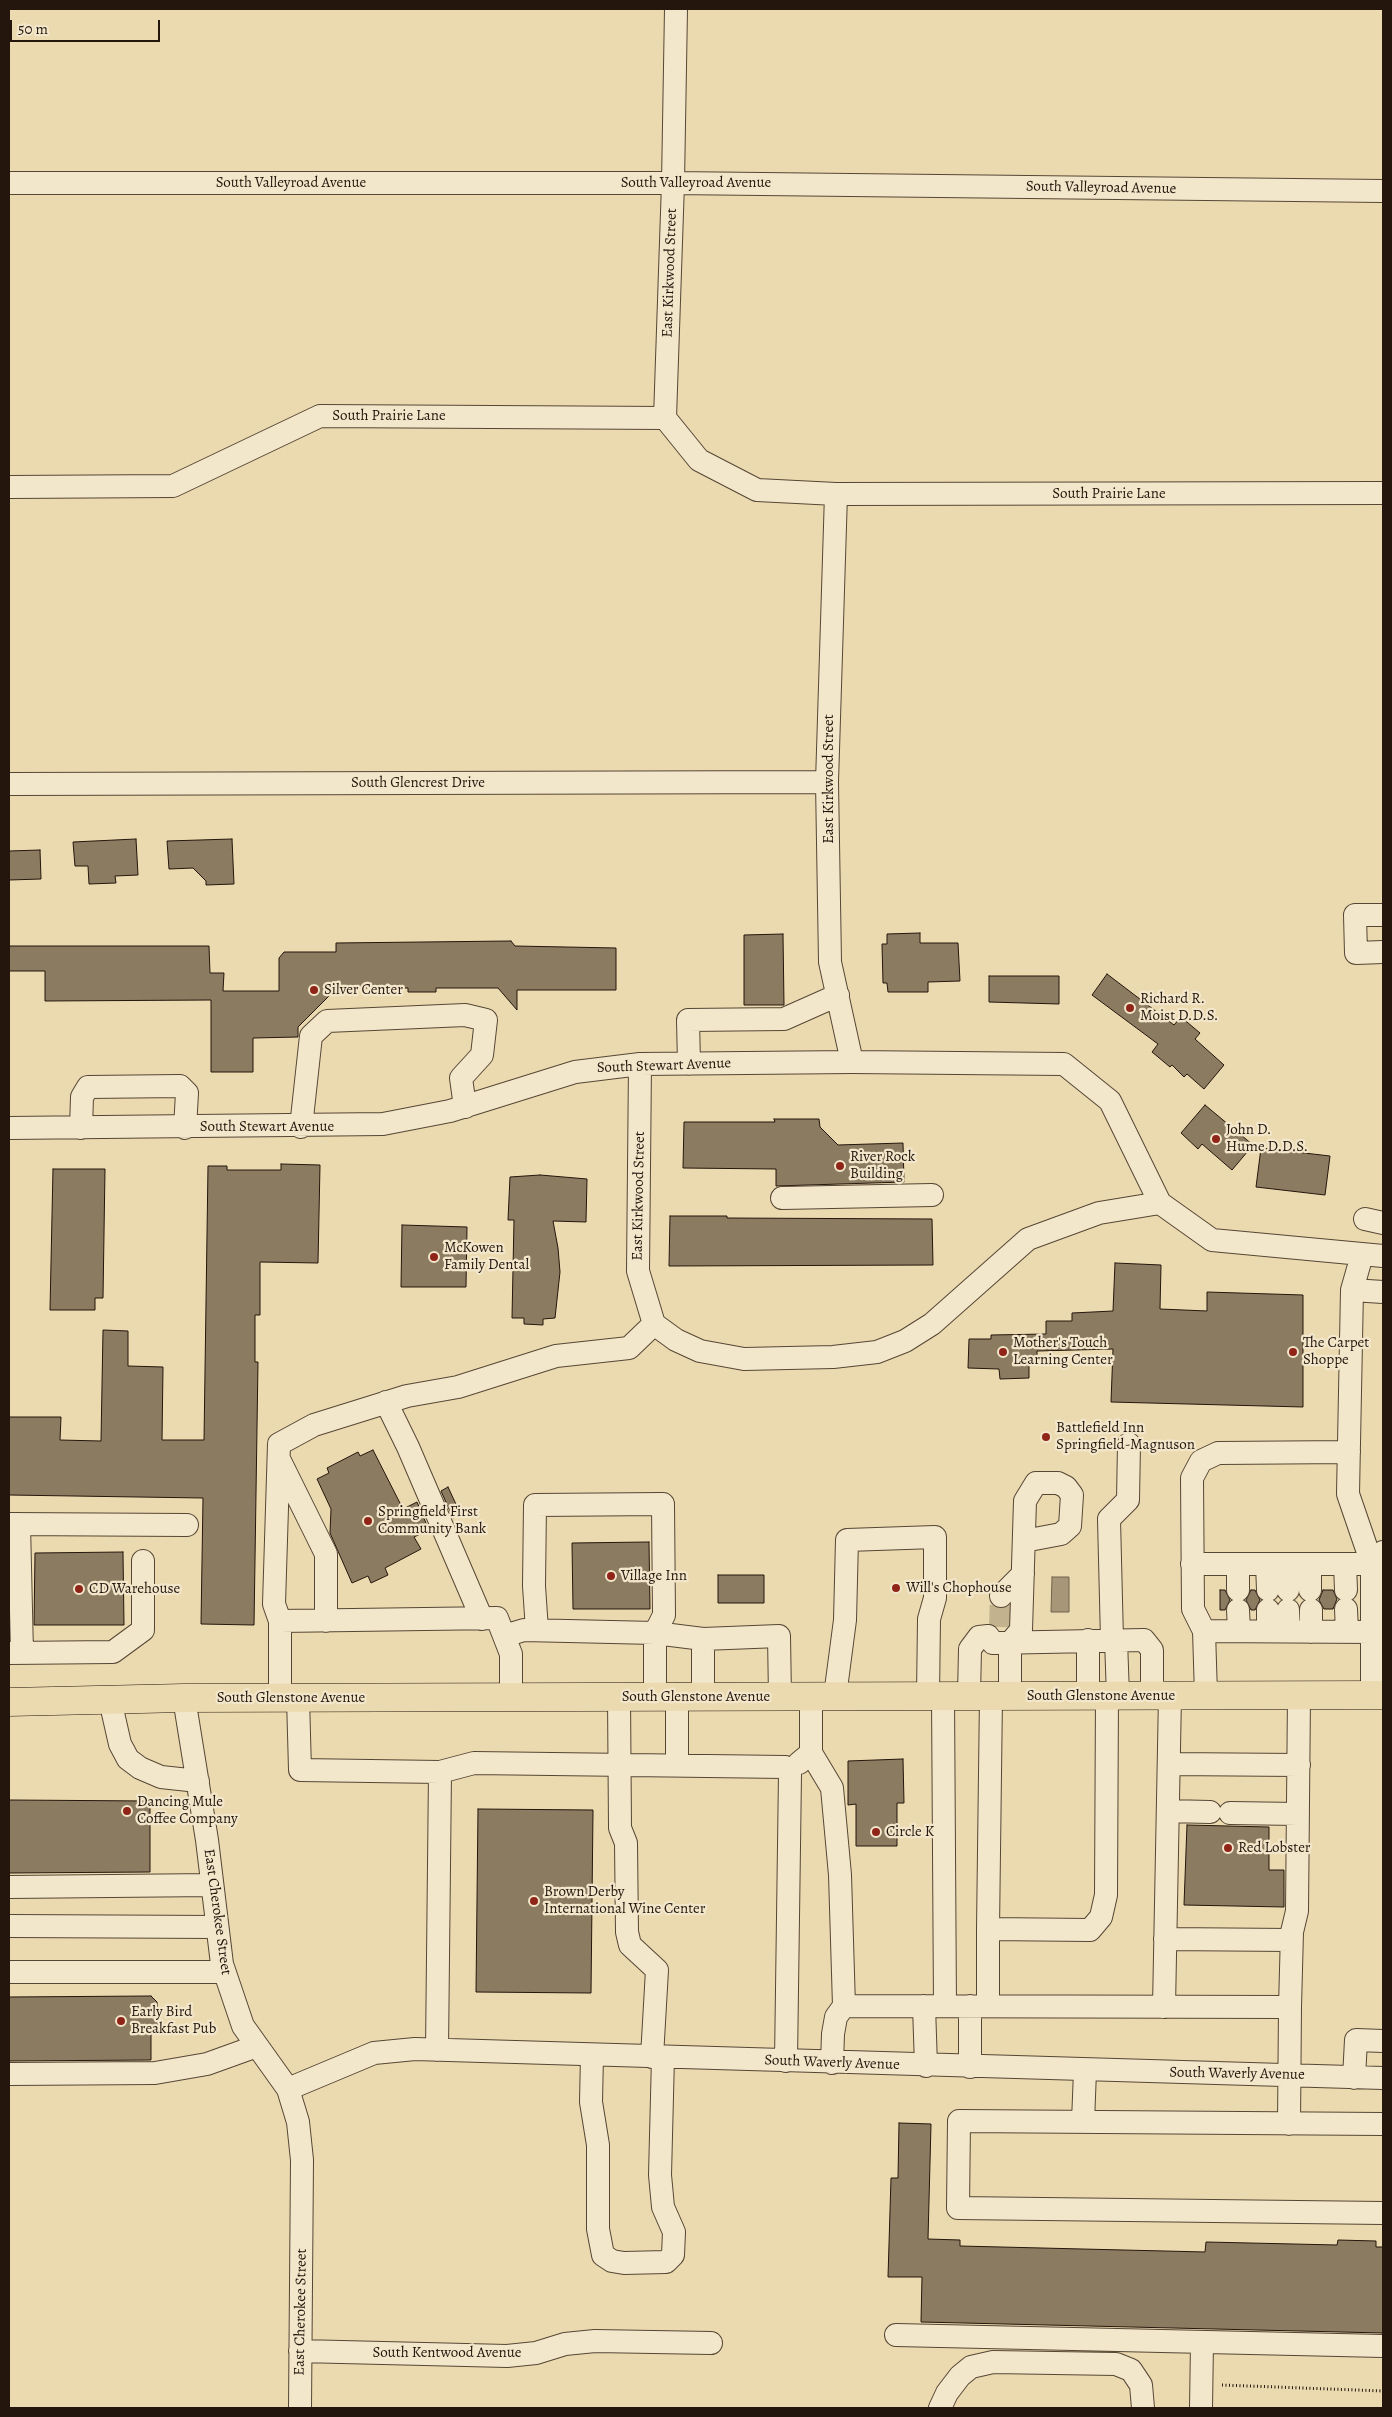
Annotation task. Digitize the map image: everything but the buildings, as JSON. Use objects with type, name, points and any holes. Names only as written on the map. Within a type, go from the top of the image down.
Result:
[{"type":"main road","name":"South Glenstone Avenue","points":[[9,1702],[184,1698],[1378,1695]]},
{"type":"street","name":"East Kirkwood Street","points":[[665,418],[673,183],[676,9]]},
{"type":"street","name":"South Valleyroad Avenue","points":[[9,183],[673,183],[1383,191]]},
{"type":"street","name":"South Prairie Lane","points":[[9,486],[173,486],[320,416],[665,418],[699,460],[757,490],[836,494],[1383,493]]},
{"type":"street","name":"East Kirkwood Street","points":[[836,494],[827,782],[830,962],[852,1062]]},
{"type":"street","name":"South Glencrest Drive","points":[[9,784],[827,782]]},
{"type":"street","points":[[1383,915],[1355,915],[1356,953],[1383,952]]},
{"type":"street","points":[[688,1064],[688,1020],[784,1019],[838,995]]},
{"type":"street","points":[[301,1127],[312,1036],[327,1021],[465,1015],[486,1020],[482,1055],[461,1078],[465,1107]]},
{"type":"street","name":"South Stewart Avenue","points":[[9,1128],[301,1127],[383,1124],[422,1119],[575,1072],[640,1064],[852,1062],[1064,1064],[1110,1101],[1160,1203]]},
{"type":"street","name":"East Kirkwood Street","points":[[640,1064],[638,1271],[654,1324]]},
{"type":"street","points":[[81,1128],[82,1097],[88,1087],[180,1086],[187,1093],[185,1128]]},
{"type":"street","points":[[782,1198],[932,1194]]},
{"type":"street","points":[[786,2061],[790,1774],[785,1767],[474,1762],[440,1772],[300,1770],[280,1621],[274,1604],[279,1444],[314,1425],[407,1396],[458,1387],[556,1356],[629,1348],[654,1324],[676,1340],[700,1351],[744,1359],[833,1357],[877,1352],[905,1341],[932,1324],[1028,1239],[1099,1214],[1160,1203],[1212,1240],[1373,1256],[1352,1290],[1348,1494],[1378,1558],[1373,1632],[1378,1695]]},
{"type":"street","points":[[1352,1290],[1383,1292]]},
{"type":"street","points":[[386,1402],[408,1447],[482,1619]]},
{"type":"street","points":[[988,1929],[1090,1930],[1101,1917],[1106,1896],[1104,1696],[1114,1640],[1109,1519],[1128,1500],[1129,1444]]},
{"type":"street","points":[[1206,1695],[1204,1631],[1193,1609],[1192,1564],[1192,1478],[1201,1461],[1218,1453],[1349,1452]]},
{"type":"street","points":[[278,1458],[326,1554],[326,1621]]},
{"type":"street","points":[[537,1630],[534,1586],[535,1505],[663,1504],[664,1615],[655,1634],[678,1697],[677,1765]]},
{"type":"street","points":[[143,1561],[142,1630],[113,1652],[15,1653],[14,1524],[187,1525]]},
{"type":"street","points":[[788,1771],[811,1753],[823,1697],[843,1637],[848,1540],[935,1537],[935,1598],[930,1619],[968,1696],[990,1754],[988,1929],[970,2067]]},
{"type":"street","points":[[926,2066],[935,2006],[968,1696],[970,1649],[979,1637],[988,1636],[993,1642],[1005,1635],[1021,1630],[1024,1541]]},
{"type":"street","points":[[1192,1564],[1345,1564],[1378,1558]]},
{"type":"street","points":[[1238,1564],[1238,1610]]},
{"type":"street","points":[[1278,1564],[1286,1608],[1311,1632],[1373,1632]]},
{"type":"street","points":[[1286,1608],[1310,1564]]},
{"type":"street","points":[[1345,1564],[1347,1632]]},
{"type":"street","points":[[1001,1596],[1023,1574]]},
{"type":"street","points":[[1204,1631],[1238,1610],[1286,1608]]},
{"type":"street","points":[[280,1621],[497,1618],[511,1654],[511,1697]]},
{"type":"street","points":[[504,1636],[524,1630],[655,1634],[702,1638],[779,1636],[780,1697]]},
{"type":"street","points":[[1005,1635],[1088,1640],[1144,1640],[1152,1650],[1161,1696],[1169,1764],[1164,2007]]},
{"type":"street","points":[[968,1696],[1005,1635]]},
{"type":"street","points":[[678,1697],[702,1638]]},
{"type":"street","points":[[1088,1640],[1104,1696]]},
{"type":"street","points":[[1288,2124],[1291,1940],[1297,1910],[1299,1695]]},
{"type":"street","points":[[592,2055],[591,2102],[598,2145],[598,2229],[603,2255],[612,2261],[624,2263],[666,2262],[673,2255],[674,2232],[664,2207],[660,2175],[657,1970],[630,1945],[627,1932],[626,1843],[620,1828],[618,1764],[619,1697]]},
{"type":"street","name":"East Cherokee Street","points":[[184,1698],[198,1781],[224,1972],[243,2026],[288,2090],[298,2122],[302,2160],[300,2408]]},
{"type":"street","points":[[110,1700],[120,1744],[128,1759],[140,1768],[161,1777],[198,1781]]},
{"type":"street","points":[[811,1753],[832,1788],[840,1875],[844,2006],[836,2017],[833,2034],[832,2063]]},
{"type":"street","points":[[1169,1764],[1299,1765]]},
{"type":"street","points":[[438,2050],[440,1772]]},
{"type":"street","points":[[1168,1812],[1298,1814]]},
{"type":"street","points":[[9,1887],[212,1885]]},
{"type":"street","points":[[9,1926],[217,1927]]},
{"type":"street","points":[[1165,1939],[1291,1940]]},
{"type":"street","points":[[9,1972],[224,1972]]},
{"type":"street","points":[[844,2006],[1290,2007]]},
{"type":"street","points":[[1354,2078],[1356,2040],[1383,2040]]},
{"type":"street","points":[[9,2074],[155,2073],[207,2064],[257,2046]]},
{"type":"street","name":"South Waverly Avenue","points":[[288,2090],[374,2053],[415,2049],[926,2066],[1383,2078]]},
{"type":"street","points":[[1083,2122],[1085,2070]]},
{"type":"street","points":[[1383,2124],[959,2121],[958,2208],[1383,2213]]},
{"type":"street","points":[[896,2335],[1383,2346]]},
{"type":"street","name":"South Kentwood Avenue","points":[[300,2351],[507,2356],[536,2353],[565,2344],[595,2341],[711,2343]]},
{"type":"street","points":[[1200,2408],[1202,2342]]},
{"type":"street","points":[[940,2408],[960,2376],[971,2367],[993,2362],[1116,2364],[1131,2370],[1141,2385],[1143,2408]]},
{"type":"path","points":[[1201,2385],[1383,2390]]},
{"type":"shaded area","points":[[1052,1577],[1069,1577],[1069,1612],[1051,1612]]},
{"type":"tunnel","points":[[1000,1627],[1001,1596]]},
{"type":"place","name":"Silver Center","points":[[314,990]]},
{"type":"place","name":"Richard R. Moist D.D.S.","points":[[1130,1008]]},
{"type":"place","name":"John D. Hume D.D.S.","points":[[1216,1139]]},
{"type":"place","name":"River Rock Building","points":[[840,1166]]},
{"type":"place","name":"McKowen Family Dental","points":[[434,1257]]},
{"type":"place","name":"Mother's Touch Learning Center","points":[[1003,1352]]},
{"type":"place","name":"The Carpet Shoppe","points":[[1293,1352]]},
{"type":"place","name":"Battlefield Inn Springfield-Magnuson","points":[[1046,1437]]},
{"type":"place","name":"Springfield First Community Bank","points":[[368,1521]]},
{"type":"place","name":"Village Inn","points":[[611,1576]]},
{"type":"place","name":"Will's Chophouse","points":[[896,1588]]},
{"type":"place","name":"CD Warehouse","points":[[79,1589]]},
{"type":"place","name":"Dancing Mule Coffee Company","points":[[127,1811]]},
{"type":"place","name":"Circle K","points":[[876,1832]]},
{"type":"place","name":"Red Lobster","points":[[1228,1848]]},
{"type":"place","name":"Brown Derby International Wine Center","points":[[534,1901]]},
{"type":"place","name":"Early Bird Breakfast Pub","points":[[121,2021]]}]
